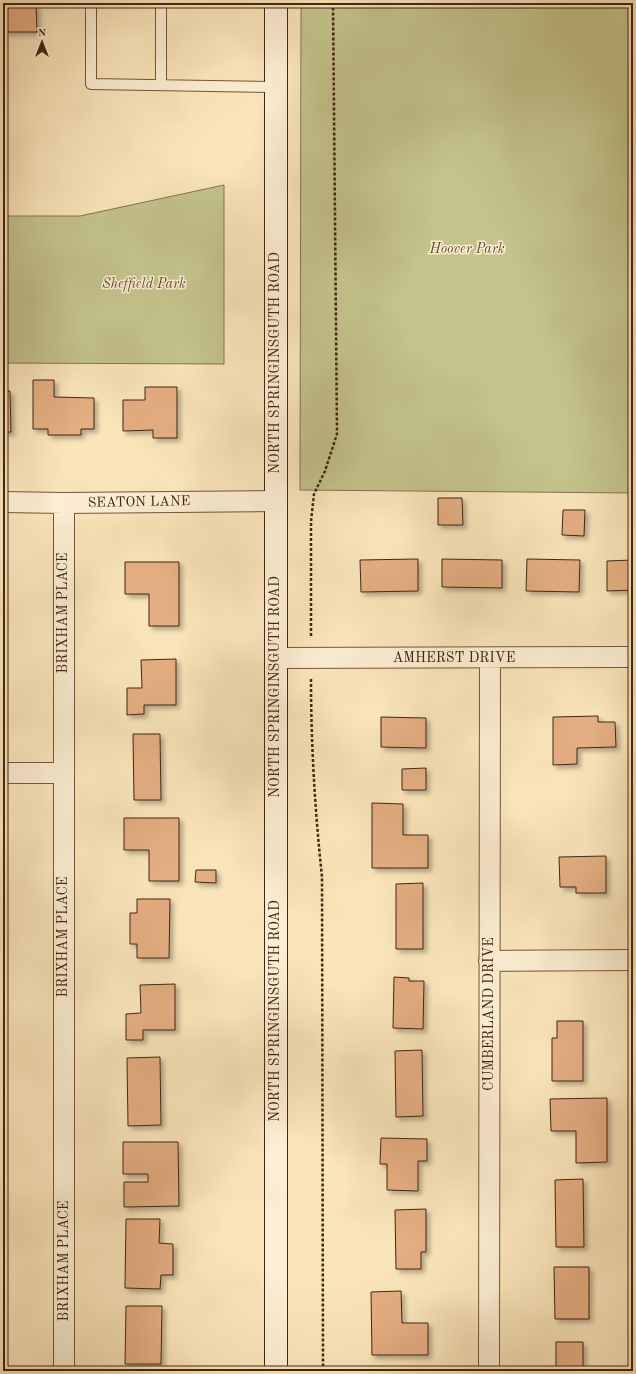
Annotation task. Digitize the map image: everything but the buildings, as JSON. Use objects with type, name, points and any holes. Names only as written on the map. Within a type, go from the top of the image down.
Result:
[{"type":"street","name":"NORTH SPRINGINSGUTH ROAD","points":[[276,3],[276,1371]]},
{"type":"street","name":"SEATON LANE","points":[[3,502],[64,503],[275,501]]},
{"type":"street","name":"BRIXHAM PLACE","points":[[64,503],[64,1371]]},
{"type":"street","name":"AMHERST DRIVE","points":[[275,658],[633,657]]},
{"type":"street","name":"CUMBERLAND DRIVE","points":[[489,1371],[490,658]]},
{"type":"street","points":[[3,773],[63,773]]},
{"type":"street","points":[[489,961],[633,960]]},
{"type":"lane","points":[[91,3],[91,84],[275,86]]},
{"type":"lane","points":[[161,3],[161,85]]},
{"type":"path","points":[[323,1371],[322,877],[316,819],[311,737],[311,521],[314,494],[325,470],[337,434],[334,3]]},
{"type":"green space","name":"Hoover Park","points":[[307,3],[633,3],[633,493],[300,490],[301,9]]},
{"type":"green space","name":"Sheffield Park","points":[[224,185],[224,364],[3,363],[3,216],[80,216]]}]
